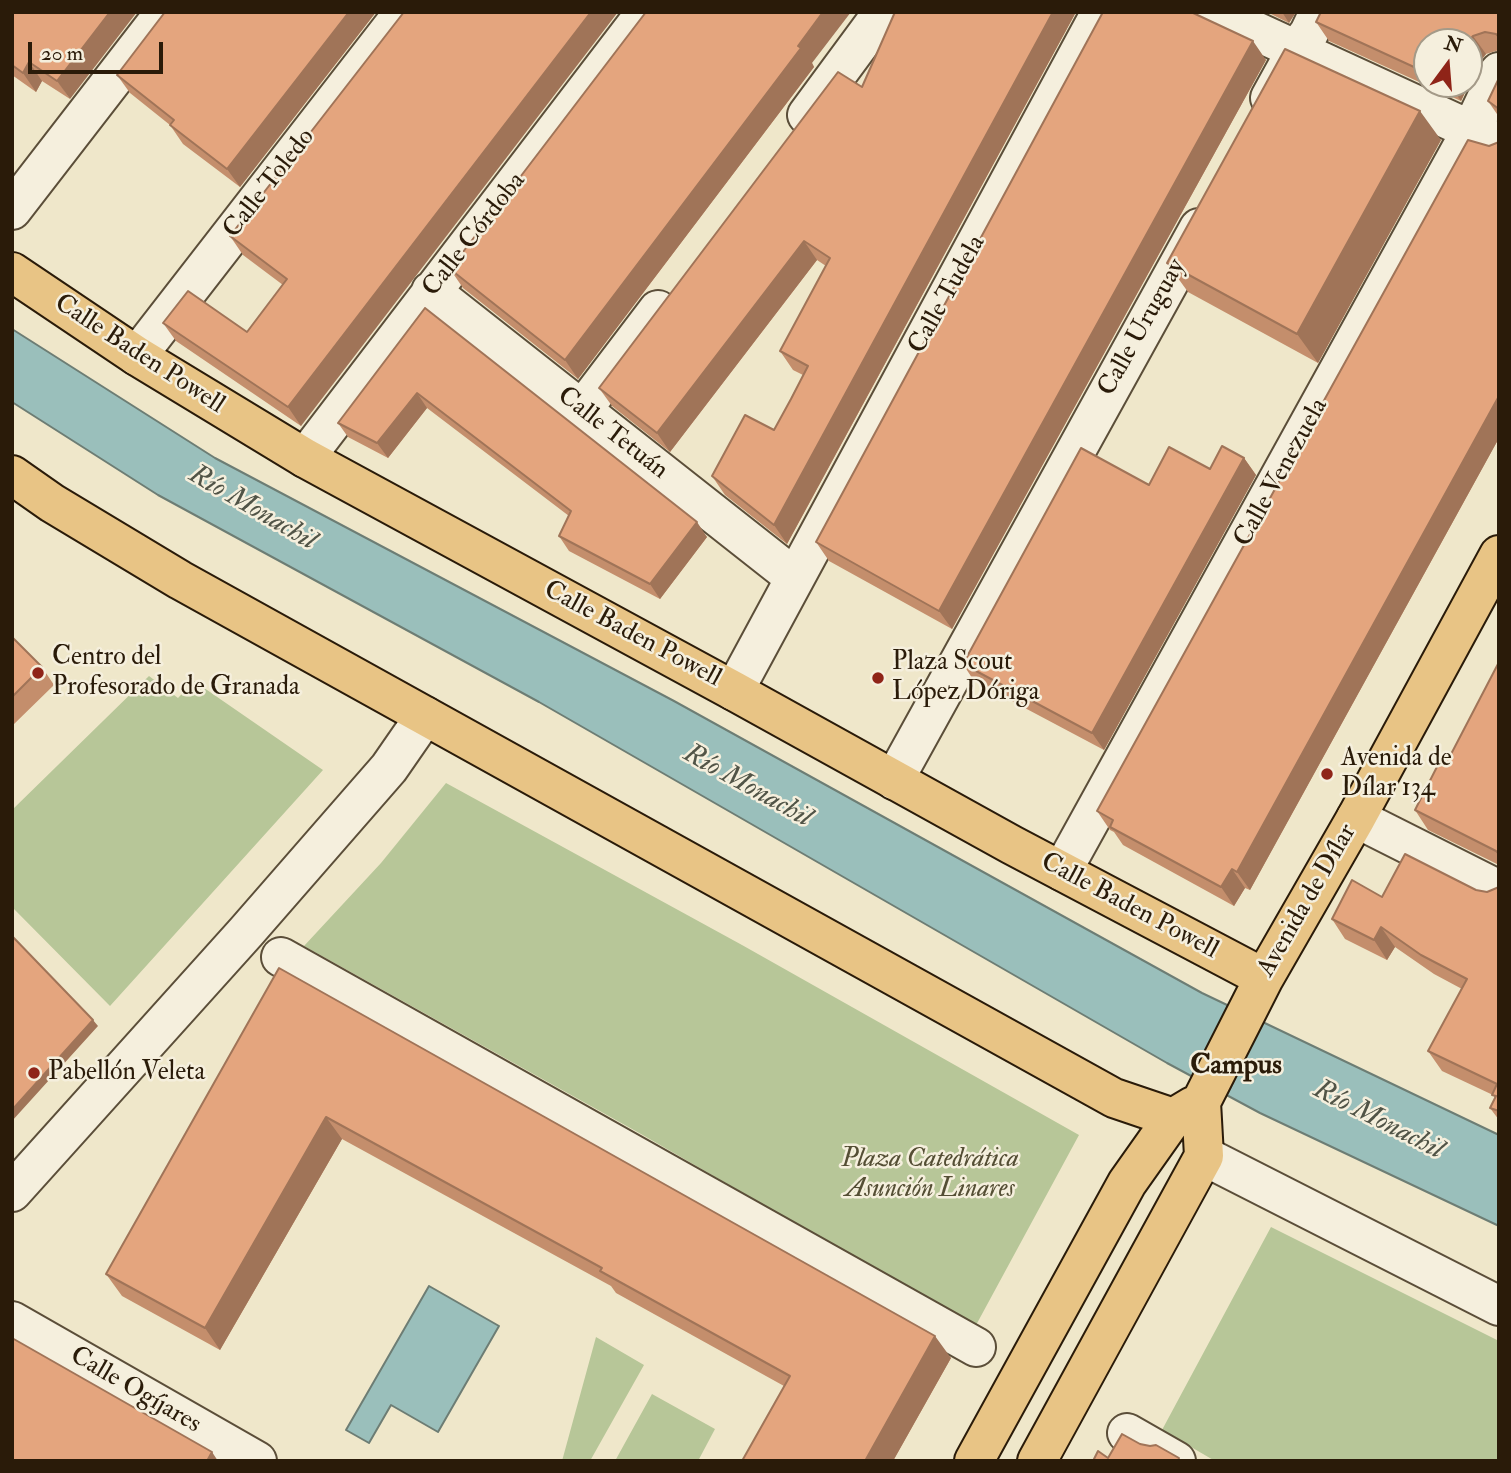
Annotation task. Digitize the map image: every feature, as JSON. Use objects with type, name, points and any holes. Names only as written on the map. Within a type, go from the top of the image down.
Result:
[{"type":"main road","name":"Calle Baden Powell","points":[[12,272],[137,356],[305,458],[1062,871],[1258,989]]},
{"type":"main road","points":[[12,475],[52,503],[180,580],[1114,1098],[1194,1103],[1204,1156],[1037,1461]]},
{"type":"main road","name":"Avenida de Dílar","points":[[974,1461],[1127,1183],[1194,1103],[1356,818],[1499,555]]},
{"type":"street","points":[[12,210],[164,12]]},
{"type":"street","name":"Calle Toledo","points":[[137,356],[404,12]]},
{"type":"street","name":"Calle Córdoba","points":[[305,458],[646,12]]},
{"type":"street","points":[[785,144],[883,12]]},
{"type":"street","name":"Calle Tudela","points":[[794,577],[1101,12]]},
{"type":"street","points":[[1214,12],[1485,137]]},
{"type":"street","points":[[1251,133],[1297,49],[1310,33],[1319,12]]},
{"type":"street","name":"Calle Venezuela","points":[[1062,871],[1485,137],[1499,72]]},
{"type":"street","name":"Calle Uruguay","points":[[894,780],[1217,194]]},
{"type":"street","points":[[582,410],[676,286]]},
{"type":"street","name":"Calle Tetuán","points":[[431,292],[794,577]]},
{"type":"street","points":[[734,691],[794,577]]},
{"type":"street","points":[[12,1192],[246,933],[389,768],[425,716]]},
{"type":"street","points":[[1356,818],[1499,890]]},
{"type":"street","points":[[281,957],[976,1347]]},
{"type":"street","points":[[1204,1156],[1499,1306]]},
{"type":"street","name":"Calle Ogíjares","points":[[12,1321],[257,1461]]},
{"type":"street","points":[[1127,1433],[1176,1461]]},
{"type":"green space","points":[[149,676],[178,698],[194,681],[323,770],[110,1006],[12,907],[12,810]]},
{"type":"green space","name":"Plaza Catedrática Asunción Linares","points":[[446,783],[742,945],[1079,1135],[975,1327],[641,1134],[304,946],[381,863]]},
{"type":"green space","points":[[1271,1227],[1499,1341],[1499,1461],[1215,1461],[1162,1430]]},
{"type":"green space","points":[[596,1337],[644,1365],[590,1461],[562,1461]]},
{"type":"green space","points":[[652,1394],[715,1429],[698,1461],[615,1461]]},
{"type":"water","name":"Río Monachil","points":[[12,329],[215,458],[674,701],[1202,993],[1499,1135],[1499,1226],[1260,1113],[1167,1063],[539,702],[158,495],[12,402]]},
{"type":"water","points":[[429,1286],[499,1326],[438,1432],[391,1405],[369,1443],[346,1430]]},
{"type":"building","points":[[12,12],[110,12],[57,81],[29,62],[23,73],[12,65]]},
{"type":"building","points":[[165,12],[349,12],[227,169],[170,125],[174,120],[117,75]]},
{"type":"building","points":[[404,12],[591,12],[288,407],[163,323],[188,291],[247,332],[287,279],[230,236]]},
{"type":"building","points":[[646,12],[823,12],[798,46],[801,48],[565,360],[450,269]]},
{"type":"building","points":[[895,12],[1053,12],[774,525],[712,476],[745,415],[774,430],[791,399],[808,366],[780,351],[830,258],[804,241],[657,433],[599,388],[838,72],[862,87]]},
{"type":"building","points":[[1103,12],[1191,12],[1253,41],[939,611],[816,542]]},
{"type":"building","points":[[1321,12],[1499,12],[1499,37],[1496,34],[1483,33],[1483,28],[1413,28],[1413,67],[1316,22]]},
{"type":"building","points":[[1285,49],[1420,111],[1297,334],[1167,263]]},
{"type":"building","points":[[1499,78],[1499,109],[1488,101]]},
{"type":"building","points":[[1468,140],[1489,146],[1499,142],[1499,396],[1237,872],[1232,869],[1221,887],[1110,827],[1113,820],[1097,811]]},
{"type":"building","points":[[425,308],[697,522],[650,584],[559,536],[571,511],[417,393],[377,443],[338,423]]},
{"type":"building","points":[[1222,446],[1244,458],[1092,733],[963,664],[1081,448],[1149,485],[1169,447],[1210,469]]},
{"type":"building","points":[[12,637],[42,667],[12,697]]},
{"type":"building","points":[[1499,662],[1499,854],[1415,810],[1443,755],[1449,758]]},
{"type":"building","points":[[1405,854],[1476,890],[1487,892],[1499,887],[1499,1111],[1490,1108],[1496,1096],[1492,1095],[1497,1084],[1428,1051],[1467,979],[1421,955],[1381,927],[1374,940],[1332,919],[1352,880],[1382,897]]},
{"type":"building","name":"Pabellón Veleta","points":[[12,936],[93,1020],[12,1110]]},
{"type":"building","points":[[279,968],[935,1336],[865,1461],[742,1461],[790,1376],[600,1271],[602,1268],[326,1117],[205,1328],[106,1274]]},
{"type":"building","points":[[12,1338],[212,1452],[207,1461],[12,1461]]},
{"type":"building","points":[[1122,1434],[1140,1444],[1156,1445],[1179,1458],[1178,1461],[1093,1461],[1098,1451],[1108,1458]]},
{"type":"place","name":"Centro del Profesorado de Granada","points":[[38,673]]},
{"type":"place","name":"Plaza Scout López Dóriga","points":[[878,678]]},
{"type":"place","name":"Avenida de Dílar 134","points":[[1327,774]]},
{"type":"place","name":"Pabellón Veleta","points":[[34,1073]]},
{"type":"district","name":"Campus","points":[[1236,1067]]}]
